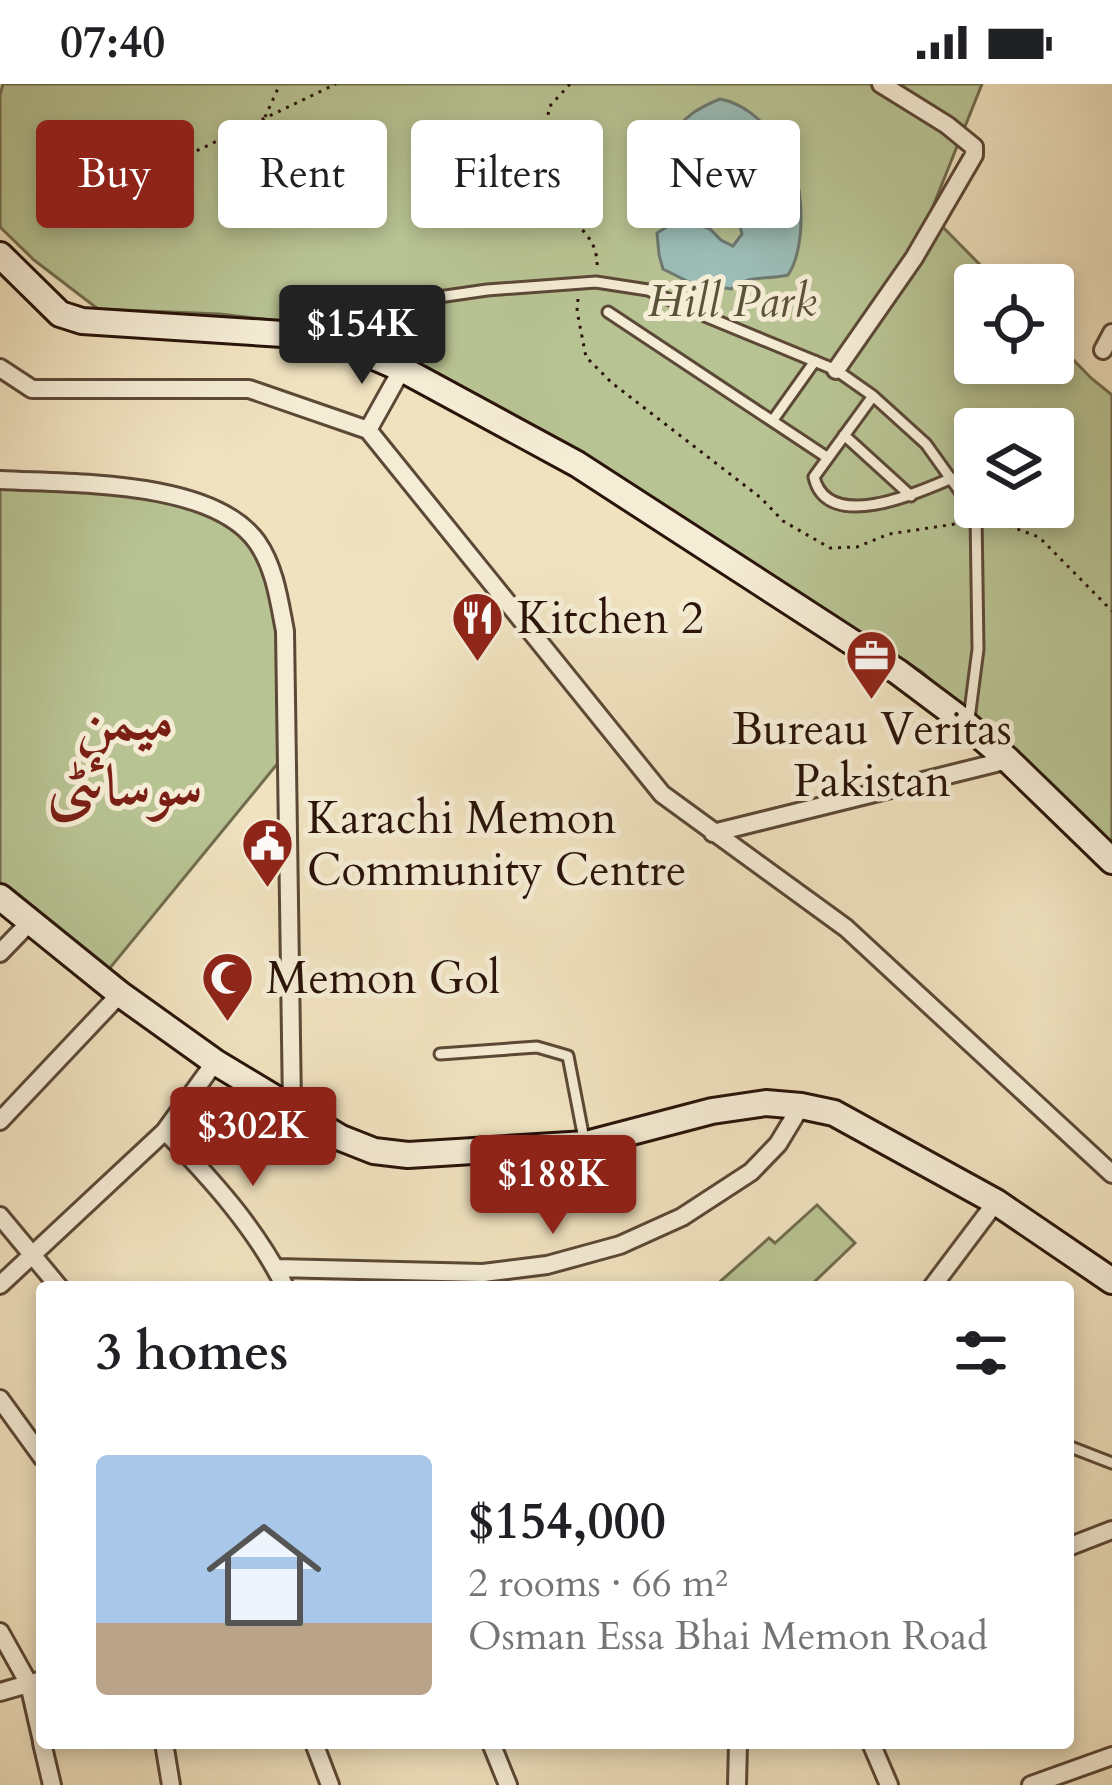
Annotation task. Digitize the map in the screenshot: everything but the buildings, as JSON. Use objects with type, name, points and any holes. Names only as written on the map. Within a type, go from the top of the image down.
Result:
[{"type":"street","points":[[836,370],[914,258],[974,154],[974,147],[947,125],[880,84]]},
{"type":"street","points":[[0,255],[60,314],[82,321],[283,334],[358,350],[577,464],[898,672],[1008,760],[1112,861]]},
{"type":"street","points":[[0,368],[32,389],[249,388],[368,430],[662,794],[845,928],[1110,1168]]},
{"type":"street","points":[[368,430],[402,369]]},
{"type":"street","points":[[0,480],[139,489],[195,502],[234,520],[256,541],[275,578],[285,631],[292,1106]]},
{"type":"street","points":[[713,832],[1008,760]]},
{"type":"street","points":[[0,897],[120,994],[215,1062],[341,1138],[374,1151],[408,1155],[586,1144],[712,1111],[766,1103],[801,1106],[834,1113],[995,1202],[1112,1281]]},
{"type":"street","points":[[0,953],[30,922]]},
{"type":"street","points":[[0,1120],[120,994]]},
{"type":"street","points":[[0,1286],[165,1131],[215,1062]]},
{"type":"street","points":[[276,1268],[483,1273],[548,1265],[620,1245],[682,1217],[752,1172],[778,1144],[801,1106]]},
{"type":"street","points":[[165,1131],[221,1189],[283,1281]]},
{"type":"street","points":[[936,1281],[995,1202]]},
{"type":"street","points":[[0,1216],[54,1281]]},
{"type":"street","points":[[0,1399],[36,1449]]},
{"type":"street","points":[[1074,1544],[1112,1529]]},
{"type":"street","points":[[0,1632],[36,1682],[0,1692]]},
{"type":"street","points":[[44,1749],[52,1785]]},
{"type":"street","points":[[165,1749],[171,1785]]},
{"type":"street","points":[[316,1749],[330,1785]]},
{"type":"street","points":[[493,1749],[508,1785]]},
{"type":"street","points":[[737,1785],[738,1749]]},
{"type":"street","points":[[874,1749],[889,1785]]},
{"type":"street","points":[[1031,1785],[1112,1756]]},
{"type":"lane","points":[[283,334],[342,311],[488,290],[596,283],[648,290],[836,370],[926,444],[954,481]]},
{"type":"lane","points":[[608,312],[828,458]]},
{"type":"lane","points":[[772,420],[815,361]]},
{"type":"lane","points":[[872,396],[814,477],[814,484],[832,499],[861,506],[885,504],[952,478]]},
{"type":"lane","points":[[844,435],[911,496]]},
{"type":"lane","points":[[969,726],[978,650],[976,528]]},
{"type":"lane","points":[[440,1054],[537,1047],[568,1056],[586,1144]]},
{"type":"lane","points":[[1074,1448],[1112,1463]]},
{"type":"path","points":[[265,119],[280,84]]},
{"type":"path","points":[[194,153],[336,84]]},
{"type":"path","points":[[569,84],[549,107],[543,160],[552,208],[581,226],[598,254],[596,283]]},
{"type":"path","points":[[578,284],[577,311],[586,357],[612,383],[761,498],[783,521],[830,548],[857,548],[889,534],[954,526]]},
{"type":"path","points":[[1014,528],[1039,537],[1112,611]]},
{"type":"green space","name":"Hill Park","points":[[3,84],[982,84],[930,214],[979,264],[954,264],[954,384],[1074,384],[1074,361],[1112,395],[1112,844],[922,672],[504,416],[324,326],[220,314],[98,309],[0,227]]},
{"type":"green space","points":[[0,480],[117,487],[234,520],[275,578],[287,752],[101,979],[0,897]]},
{"type":"green space","points":[[817,1205],[855,1243],[815,1281],[721,1281],[769,1238],[775,1243]]},
{"type":"water","points":[[720,99],[728,101],[759,120],[685,120]]},
{"type":"water","points":[[800,202],[801,211],[799,246],[788,275],[752,279],[731,289],[691,283],[663,269],[657,233],[665,228],[707,228],[733,246],[742,234],[741,228],[800,228]]},
{"type":"place","name":"Kitchen 2","points":[[478,664]]},
{"type":"place","name":"Bureau Veritas Pakistan","points":[[872,701]]},
{"type":"place","name":"Karachi Memon Community Centre","points":[[268,890]]},
{"type":"place","name":"Memon Gol","points":[[227,1024]]},
{"type":"district","name":"میمن سوسائٹی","points":[[125,754]]}]
